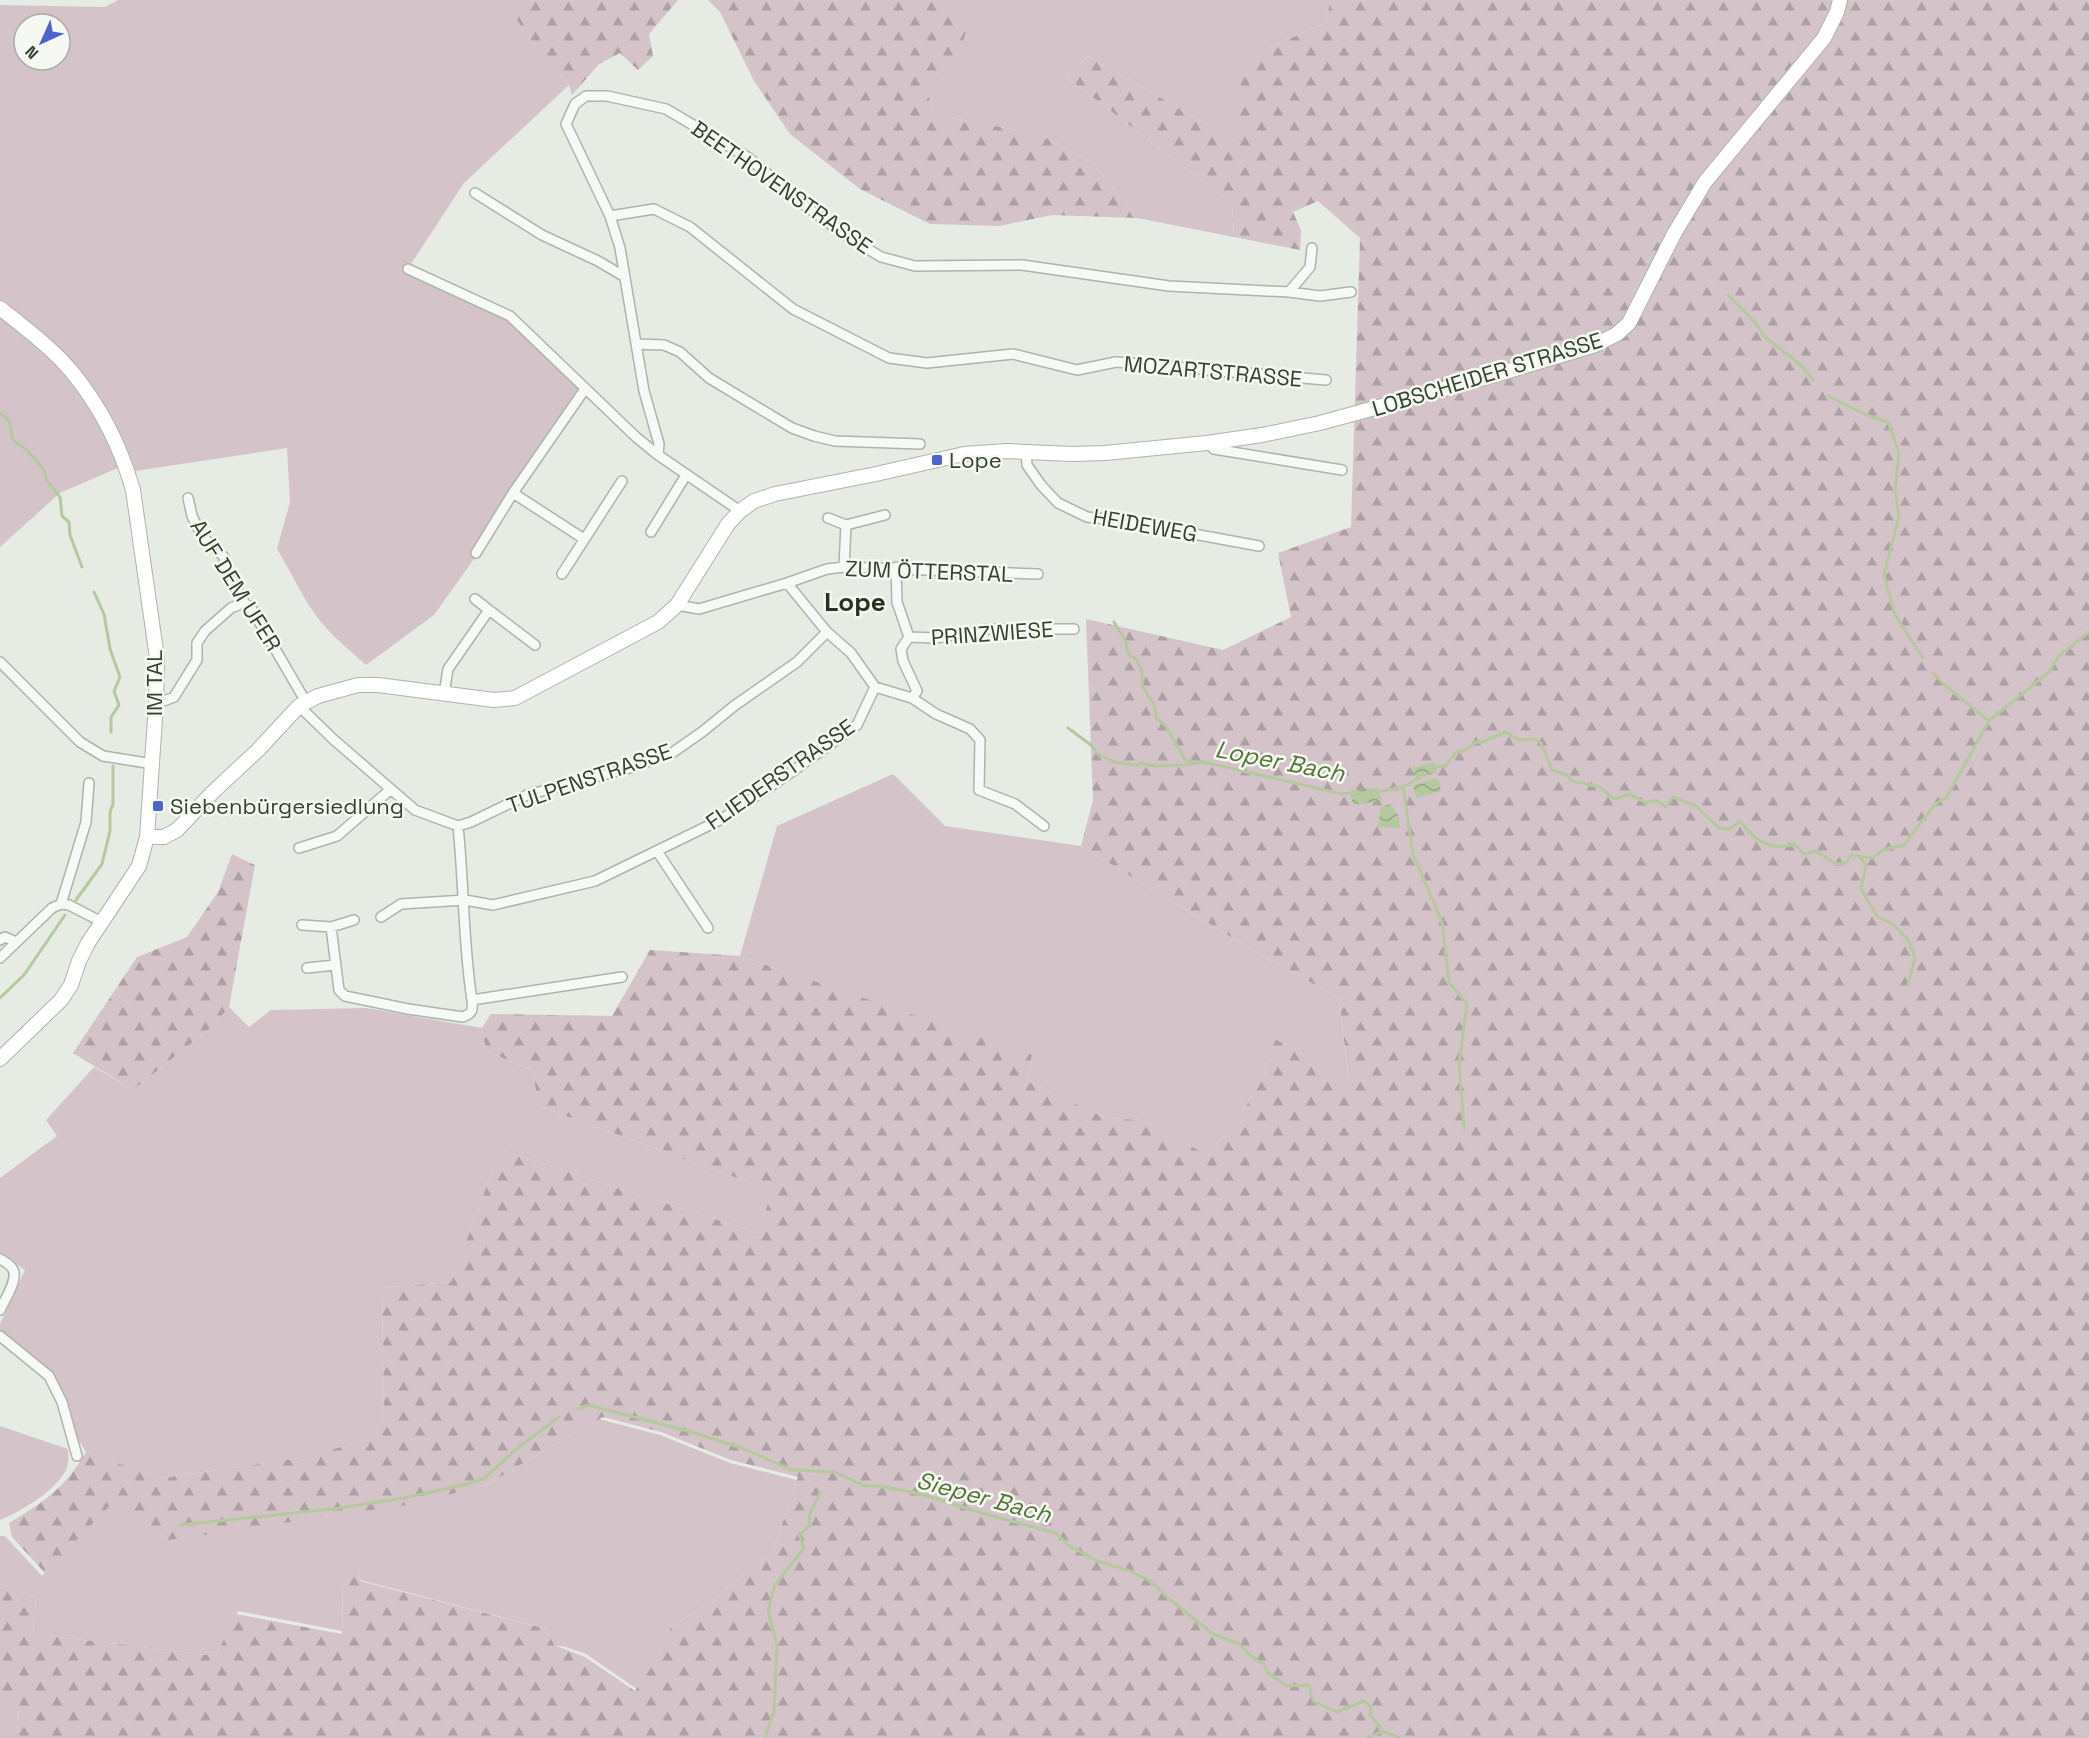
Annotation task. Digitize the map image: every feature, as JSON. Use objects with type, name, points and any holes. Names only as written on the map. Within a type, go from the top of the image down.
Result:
[{"type":"street","name":"LOBSCHEIDER STRASSE","points":[[147,837],[164,837],[177,830],[303,704],[318,696],[358,685],[378,685],[494,700],[515,698],[529,693],[658,622],[677,605],[728,524],[754,501],[775,494],[964,454],[1106,453],[1262,435],[1320,423],[1518,369],[1595,345],[1617,334],[1629,323],[1674,234],[1705,182],[1824,38],[1837,12],[1840,0]]},
{"type":"street","name":"BEETHOVENSTRASSE","points":[[658,455],[659,444],[644,391],[620,248],[610,216],[566,124],[575,104],[586,96],[607,96],[666,109],[749,158],[803,204],[842,233],[881,257],[915,266],[1022,265],[1169,286],[1289,292],[1320,296],[1351,292]]},
{"type":"street","points":[[475,193],[542,235],[598,261],[625,277]]},
{"type":"street","name":"MOZARTSTRASSE","points":[[610,216],[654,209],[690,227],[793,309],[888,358],[927,363],[1013,354],[1077,370],[1116,362],[1326,380]]},
{"type":"street","points":[[1289,292],[1310,267],[1312,248]]},
{"type":"street","points":[[408,269],[510,316],[658,455],[733,504],[740,511]]},
{"type":"street","name":"IM TAL","points":[[0,308],[41,341],[72,372],[99,410],[125,464],[133,490],[157,658],[153,764],[147,837],[139,866],[88,943],[71,985],[61,1000],[0,1059]]},
{"type":"street","points":[[636,344],[664,345],[680,352],[709,378],[792,428],[813,436],[835,441],[920,444]]},
{"type":"street","points":[[476,553],[513,493],[585,388]]},
{"type":"street","name":"LOBSCHEIDER STRASSE","points":[[1207,443],[1214,449],[1342,470]]},
{"type":"street","name":"HEIDEWEG","points":[[1026,452],[1027,465],[1058,503],[1087,516],[1259,546]]},
{"type":"street","points":[[651,532],[686,475]]},
{"type":"street","points":[[562,574],[622,482]]},
{"type":"street","points":[[513,493],[584,539]]},
{"type":"street","name":"AUF DEM UFER","points":[[188,498],[192,516],[202,536],[224,557],[227,576],[243,598],[243,603],[250,606],[303,704],[333,739],[415,810],[458,826]]},
{"type":"street","points":[[828,518],[846,525],[885,515]]},
{"type":"street","points":[[844,567],[846,525]]},
{"type":"street","name":"ZUM ÖTTERSTAL","points":[[787,583],[827,569],[844,567],[896,567],[1038,574]]},
{"type":"street","points":[[896,567],[897,603],[909,637],[901,649],[903,661],[917,691],[912,698]]},
{"type":"street","points":[[677,605],[699,609],[787,583],[827,632],[851,653],[875,687],[912,698],[936,714],[970,729],[980,740],[978,790],[1015,804],[1044,826]]},
{"type":"street","points":[[475,599],[535,645]]},
{"type":"street","points":[[156,704],[174,698],[197,660],[197,643],[205,631],[231,608],[243,603]]},
{"type":"street","points":[[444,694],[448,669],[489,610]]},
{"type":"street","name":"PRINZWIESE","points":[[909,637],[936,638],[987,629],[1074,629]]},
{"type":"street","name":"TULPENSTRASSE","points":[[458,826],[527,795],[630,768],[672,753],[734,706],[798,662],[827,632]]},
{"type":"street","points":[[0,662],[80,742],[103,756],[153,764]]},
{"type":"street","name":"FLIEDERSTRASSE","points":[[381,917],[401,904],[465,900],[493,905],[595,881],[722,819],[858,724],[875,687]]},
{"type":"street","points":[[61,904],[86,822],[89,783]]},
{"type":"street","points":[[299,848],[337,836],[391,789]]},
{"type":"street","points":[[331,927],[339,990],[345,996],[463,1017],[470,1014],[473,1009],[468,974],[465,900],[458,826]]},
{"type":"street","points":[[657,851],[708,928]]},
{"type":"street","points":[[0,958],[52,908],[61,904],[69,905],[102,922]]},
{"type":"street","points":[[302,925],[331,927],[354,920]]},
{"type":"street","points":[[0,940],[5,937],[16,942]]},
{"type":"street","points":[[307,968],[335,965]]},
{"type":"street","points":[[472,1000],[622,977]]},
{"type":"street","points":[[0,1259],[12,1267],[14,1272],[14,1278],[0,1310]]},
{"type":"street","points":[[0,1336],[49,1376],[62,1402],[77,1456]]},
{"type":"green space","points":[[118,0],[504,0],[526,34],[569,85],[464,183],[407,270],[509,317],[578,388],[511,491],[476,556],[434,615],[366,665],[321,622],[303,596],[277,549],[290,502],[287,448],[135,471],[113,421],[82,375],[56,348],[0,301],[0,5],[105,7]]},
{"type":"green space","points":[[504,0],[678,0],[649,34],[653,56],[638,70],[620,53],[599,64],[572,95],[569,85],[526,34]]},
{"type":"green space","points":[[708,0],[941,0],[966,33],[950,72],[928,95],[935,115],[1039,134],[1093,163],[1137,218],[1052,215],[999,226],[930,224],[860,189],[790,134],[754,81],[720,12]]},
{"type":"green space","points":[[941,0],[1330,0],[1326,23],[1270,47],[1239,143],[1088,56],[1066,77],[1232,203],[1234,237],[1137,218],[1093,163],[1039,134],[935,115],[928,95],[950,72]]},
{"type":"green space","points":[[1330,0],[2089,0],[2089,1738],[0,1738],[0,1734],[17,1733],[19,1709],[0,1690],[0,1584],[36,1597],[33,1634],[216,1656],[236,1614],[342,1634],[343,1580],[359,1567],[360,1581],[547,1629],[554,1645],[585,1657],[635,1691],[657,1659],[671,1627],[705,1606],[773,1551],[798,1477],[731,1460],[661,1432],[603,1417],[484,1486],[406,1505],[169,1540],[115,1500],[45,1573],[12,1537],[9,1523],[62,1485],[86,1452],[161,1478],[288,1460],[366,1441],[384,1422],[382,1288],[451,1282],[500,1150],[758,1233],[772,1191],[539,1106],[532,1070],[486,1051],[482,1028],[491,1014],[612,1016],[650,950],[740,956],[1032,1055],[1027,1081],[1106,1118],[1140,1120],[1208,1155],[1240,1115],[1264,1077],[1268,1035],[1349,1081],[1339,998],[1254,951],[1081,846],[1093,800],[1086,619],[1223,650],[1291,617],[1278,553],[1351,527],[1360,238],[1318,201],[1293,212],[1301,230],[1300,250],[1234,237],[1232,203],[1066,77],[1088,56],[1239,143],[1241,78],[1270,47],[1326,23]]},
{"type":"green space","points":[[0,314],[48,356],[80,391],[98,419],[120,467],[60,493],[0,547]]},
{"type":"green space","points":[[893,774],[945,826],[1081,846],[1254,951],[1339,998],[1349,1082],[1269,1036],[1264,1077],[1240,1115],[1208,1155],[1140,1120],[1106,1118],[1027,1081],[1032,1056],[740,956],[777,826]]},
{"type":"green space","points":[[232,854],[255,865],[229,1007],[214,1025],[133,1090],[73,1053],[137,957],[187,937],[218,892]]},
{"type":"green space","points":[[229,1007],[249,1027],[271,1010],[366,1008],[482,1028],[486,1051],[532,1070],[539,1106],[772,1191],[758,1233],[500,1150],[451,1282],[382,1288],[384,1422],[366,1441],[288,1460],[160,1478],[86,1452],[73,1431],[52,1373],[0,1330],[0,1324],[25,1270],[0,1253],[0,1178],[57,1136],[46,1120],[94,1067],[133,1090],[214,1025]]},
{"type":"green space","points":[[599,1419],[660,1435],[730,1463],[797,1480],[773,1551],[705,1606],[671,1627],[657,1659],[637,1689],[586,1654],[554,1645],[547,1629],[360,1580],[359,1568],[343,1580],[342,1631],[238,1611],[216,1656],[33,1634],[36,1597],[0,1584],[0,1536],[5,1536],[42,1576],[115,1499],[169,1540],[484,1486]]},
{"type":"green space","points":[[0,1426],[68,1449],[68,1463],[65,1472],[50,1489],[30,1505],[0,1520]]},
{"type":"green space","points":[[0,1690],[19,1708],[17,1733],[0,1734]]},
{"type":"water","points":[[1434,762],[1437,773],[1416,778],[1413,768]]},
{"type":"water","points":[[1438,778],[1441,791],[1416,798],[1413,785]]},
{"type":"water","points":[[1378,788],[1382,801],[1353,805],[1350,790]]},
{"type":"water","points":[[1391,804],[1399,817],[1400,828],[1378,827],[1381,807]]},
{"type":"waterway","points":[[1728,295],[1755,322],[1764,336],[1801,365],[1813,380]]},
{"type":"waterway","points":[[1828,396],[1869,416],[1888,422],[1899,453],[1895,490],[1899,516],[1884,575],[1895,615],[1923,658]]},
{"type":"waterway","points":[[0,413],[9,420],[13,440],[27,450],[44,470],[47,481],[60,497],[62,516],[69,522],[70,535],[82,567]]},
{"type":"waterway","points":[[94,592],[104,614],[110,649],[120,677],[114,691],[119,705],[111,717],[111,732]]},
{"type":"waterway","points":[[1114,622],[1125,640],[1129,655],[1136,659],[1142,671],[1142,686],[1154,704],[1157,719],[1165,725],[1185,759],[1194,764]]},
{"type":"waterway","name":"Loper Bach","points":[[1434,769],[1438,766],[1446,766],[1455,753],[1465,750],[1476,742],[1482,742],[1506,732],[1519,740],[1535,739],[1541,743],[1552,770],[1567,775],[1572,781],[1600,787],[1614,799],[1630,794],[1646,803],[1656,800],[1666,807],[1673,797],[1696,806],[1719,828],[1730,829],[1740,821],[1763,843],[1777,846],[1794,844],[1804,854],[1816,851],[1836,864],[1846,863],[1851,855],[1872,858],[1885,849],[1904,845],[1935,804],[1946,798],[1989,721],[2049,672],[2059,656],[2089,632]]},
{"type":"waterway","points":[[1933,673],[1989,721]]},
{"type":"waterway","name":"Loper Bach","points":[[1068,728],[1091,745],[1099,755],[1115,762],[1155,766],[1204,762],[1342,794],[1352,793]]},
{"type":"waterway","points":[[76,900],[102,864],[110,831],[113,766]]},
{"type":"waterway","name":"Loper Bach","points":[[1377,792],[1403,787],[1421,777]]},
{"type":"waterway","points":[[1403,787],[1413,854],[1442,922],[1449,982],[1467,1004],[1459,1064],[1464,1128]]},
{"type":"waterway","points":[[1860,857],[1866,865],[1861,889],[1877,916],[1894,925],[1909,941],[1915,958],[1908,985]]},
{"type":"waterway","points":[[0,998],[24,975],[65,915]]},
{"type":"waterway","name":"Sieper Bach","points":[[578,1409],[588,1405],[688,1431],[742,1448],[792,1470],[835,1472],[865,1486],[879,1486],[921,1494],[1056,1533],[1068,1545],[1097,1561],[1130,1571],[1150,1581],[1213,1634],[1239,1644],[1251,1656],[1264,1664],[1268,1673],[1287,1686],[1309,1685],[1313,1701],[1337,1712],[1364,1701],[1371,1707],[1370,1715],[1383,1731]]},
{"type":"waterway","points":[[180,1525],[340,1508],[404,1498],[472,1483],[486,1477],[515,1450],[559,1417]]},
{"type":"waterway","points":[[765,1738],[774,1711],[777,1645],[768,1611],[775,1585],[804,1548],[799,1535],[809,1526],[810,1513],[821,1492]]},
{"type":"waterway","name":"Sieper Bach","points":[[1367,1738],[1383,1731],[1400,1738]]},
{"type":"place","name":"Lope","points":[[937,460]]},
{"type":"place","name":"Siebenbürgersiedlung","points":[[158,806]]},
{"type":"district","name":"Lope","points":[[855,602]]}]
